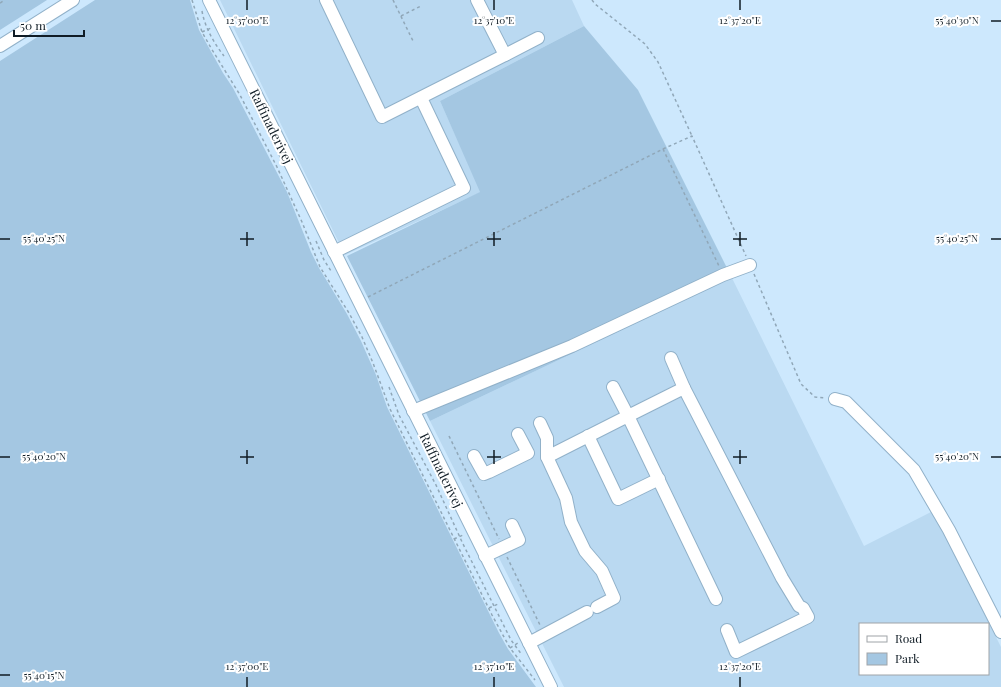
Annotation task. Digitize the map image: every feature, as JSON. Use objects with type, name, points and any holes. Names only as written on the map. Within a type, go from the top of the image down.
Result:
[{"type":"street","points":[[0,46],[73,0]]},
{"type":"street","name":"Raffinaderivej","points":[[209,0],[550,687]]},
{"type":"street","points":[[326,0],[382,117],[538,38]]},
{"type":"street","points":[[477,0],[504,55]]},
{"type":"street","points":[[334,252],[464,188],[421,98]]},
{"type":"street","points":[[413,411],[572,346],[723,275],[750,265]]},
{"type":"street","points":[[671,358],[684,388],[782,578],[799,606],[803,608],[808,617],[736,652],[727,630]]},
{"type":"street","points":[[613,387],[716,599]]},
{"type":"street","points":[[547,457],[684,388]]},
{"type":"street","points":[[835,399],[846,402],[914,470],[949,530],[1001,632]]},
{"type":"street","points":[[529,643],[614,598],[602,571],[585,551],[571,522],[566,498],[547,457],[547,438],[540,423]]},
{"type":"street","points":[[474,456],[484,474],[528,453],[518,434]]},
{"type":"street","points":[[588,436],[618,499],[659,479]]},
{"type":"street","points":[[485,556],[519,540],[512,526]]},
{"type":"path","points":[[0,3],[5,0]]},
{"type":"path","points":[[192,0],[202,32],[240,95],[277,167],[302,222],[320,267],[350,313],[362,337],[390,409],[454,539],[510,648],[537,683]]},
{"type":"path","points":[[393,0],[414,43]]},
{"type":"path","points":[[592,0],[645,44],[658,62],[750,265],[801,384],[815,397],[835,399]]},
{"type":"path","points":[[401,16],[421,6]]},
{"type":"path","points":[[202,32],[208,29]]},
{"type":"path","points":[[359,303],[376,292],[692,136]]},
{"type":"path","points":[[663,149],[723,275]]},
{"type":"path","points":[[314,254],[320,251]]},
{"type":"path","points":[[449,436],[545,634]]},
{"type":"path","points":[[454,539],[459,536]]},
{"type":"path","points":[[489,608],[494,606]]},
{"type":"path","points":[[510,648],[515,645]]},
{"type":"shaded area","points":[[220,0],[572,0],[584,26],[440,101],[481,192],[345,255]]},
{"type":"shaded area","points":[[732,278],[864,546],[933,511],[989,623],[1001,647],[1001,687],[564,687],[430,421]]},
{"type":"green space","points":[[0,0],[47,0],[0,30]]},
{"type":"green space","points":[[95,0],[190,0],[199,30],[233,88],[287,192],[311,252],[361,341],[376,375],[387,407],[499,633],[508,649],[536,687],[0,687],[0,61]]},
{"type":"green space","points":[[584,26],[638,90],[732,278],[430,421],[347,256],[480,192],[440,101]]}]
